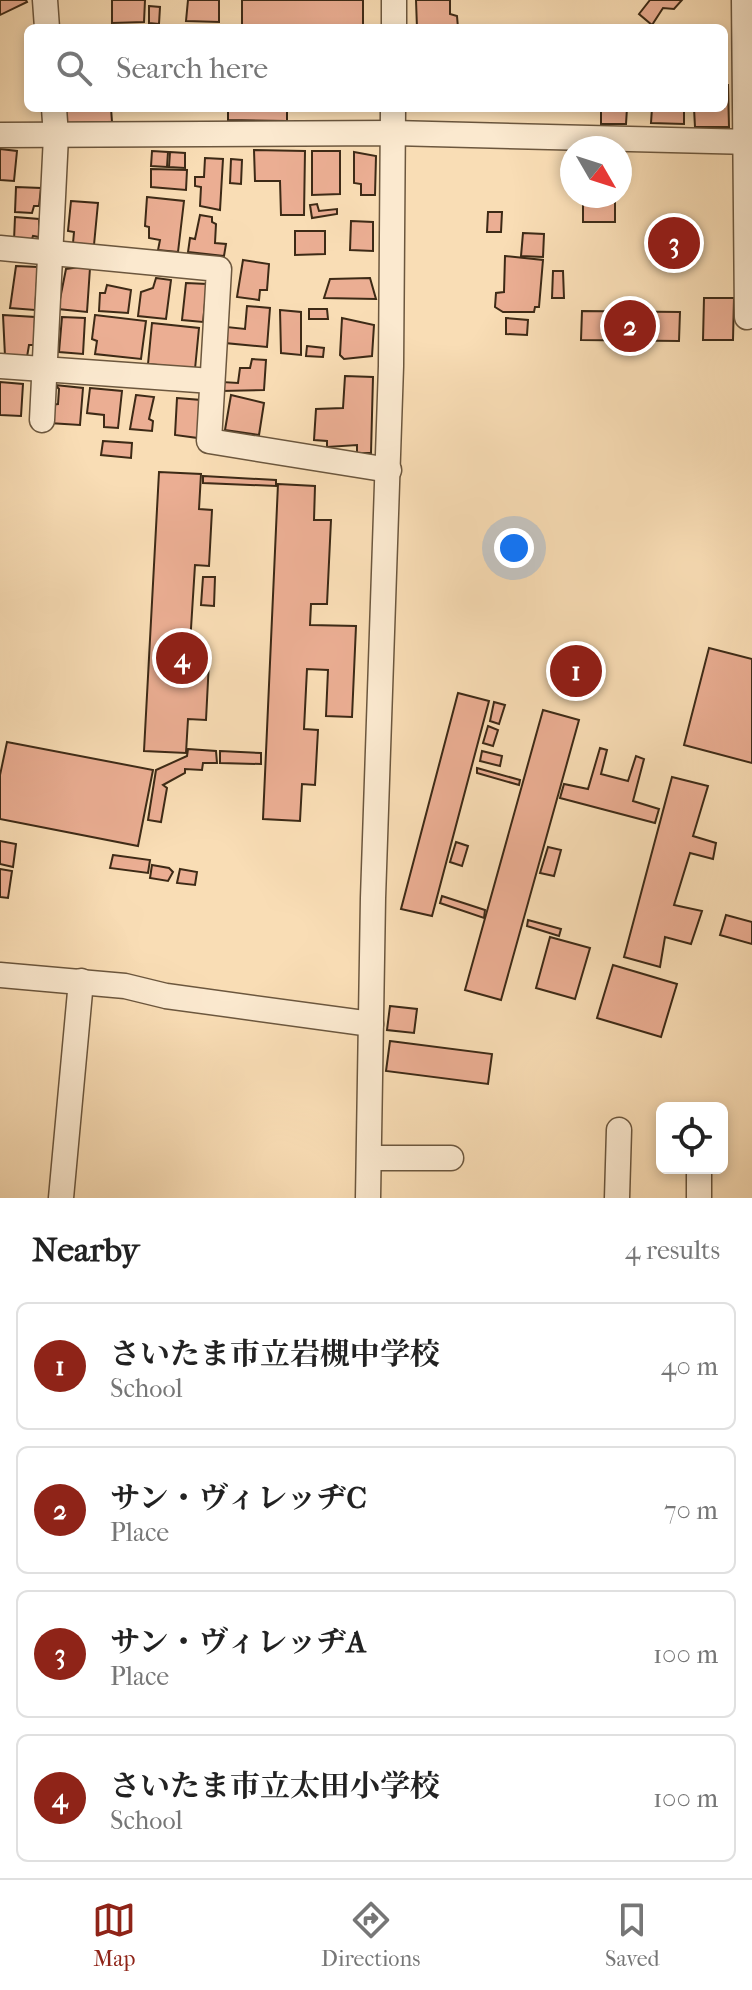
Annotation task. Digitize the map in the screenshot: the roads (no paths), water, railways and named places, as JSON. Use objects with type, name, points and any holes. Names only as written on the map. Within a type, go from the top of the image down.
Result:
[{"type":"street","points":[[45,0],[47,24]]},
{"type":"street","points":[[394,0],[394,24]]},
{"type":"street","points":[[744,0],[749,142],[747,317]]},
{"type":"street","points":[[42,420],[56,136],[54,112]]},
{"type":"street","points":[[368,1198],[389,470],[393,112]]},
{"type":"street","points":[[0,135],[393,133],[749,142]]},
{"type":"street","points":[[0,248],[219,269],[209,441],[389,470]]},
{"type":"street","points":[[0,366],[212,381]]},
{"type":"street","points":[[0,975],[81,981],[371,1024]]},
{"type":"street","points":[[61,1198],[81,981]]},
{"type":"street","points":[[617,1198],[619,1130]]},
{"type":"street","points":[[370,1158],[451,1158]]},
{"type":"street","points":[[699,1174],[699,1198]]},
{"type":"place","name":"サン・ヴィレッヂA","points":[[674,243]]},
{"type":"place","name":"サン・ヴィレッヂC","points":[[630,326]]},
{"type":"place","name":"さいたま市立太田小学校","points":[[182,658]]},
{"type":"place","name":"さいたま市立岩槻中学校","points":[[576,671]]}]
